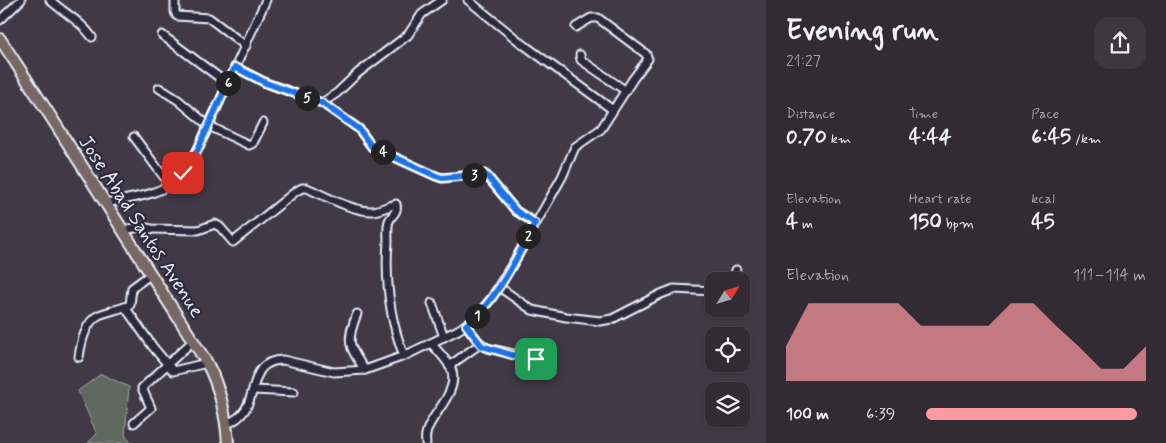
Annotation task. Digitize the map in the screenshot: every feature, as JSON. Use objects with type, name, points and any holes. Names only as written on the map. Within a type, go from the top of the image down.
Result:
[{"type":"highway","name":"Jose Abad Santos Avenue","points":[[0,39],[208,363],[218,388],[228,443]]},
{"type":"street","points":[[0,20],[21,0]]},
{"type":"street","points":[[175,0],[177,16],[210,18],[246,46]]},
{"type":"street","points":[[106,203],[152,193],[170,185],[188,167],[209,126],[266,0]]},
{"type":"street","points":[[322,103],[408,35],[425,10],[442,0]]},
{"type":"street","points":[[468,0],[520,42],[613,110]]},
{"type":"street","points":[[54,2],[76,19],[92,37]]},
{"type":"street","points":[[226,424],[240,417],[250,402],[258,372],[276,360],[334,372],[365,370],[404,356],[444,337],[466,325],[480,313],[499,287],[562,176],[575,147],[598,133],[648,59],[648,56],[598,18],[591,18],[576,27]]},
{"type":"street","points":[[162,35],[228,84]]},
{"type":"street","points":[[580,55],[581,60],[626,91]]},
{"type":"street","points":[[235,67],[272,85],[322,103],[359,129],[372,147],[436,176],[442,178],[484,174],[516,211],[535,223]]},
{"type":"street","points":[[159,88],[178,100],[209,126],[249,145],[253,143],[263,122]]},
{"type":"street","points":[[134,137],[170,185]]},
{"type":"street","points":[[123,230],[140,227],[198,230],[215,224],[233,242],[302,188],[307,188],[365,210],[372,211],[396,204],[396,212],[389,222],[387,252],[388,292],[392,322],[404,356]]},
{"type":"street","points":[[80,357],[83,339],[92,321],[100,315],[125,308],[132,303],[132,288],[151,274]]},
{"type":"street","points":[[499,287],[532,310],[600,321],[612,319],[674,289],[705,291]]},
{"type":"street","points":[[432,303],[444,337]]},
{"type":"street","points":[[125,308],[172,371],[208,363]]},
{"type":"street","points":[[357,314],[349,340],[353,351],[365,370]]},
{"type":"street","points":[[466,325],[480,344],[488,348],[536,359]]},
{"type":"street","points":[[134,423],[151,408],[142,388],[194,340]]},
{"type":"street","points":[[426,443],[425,439],[428,429],[450,390],[452,376],[449,366],[431,343]]},
{"type":"street","points":[[449,366],[480,344]]},
{"type":"street","points":[[254,390],[294,392]]},
{"type":"green space","points":[[101,374],[129,387],[125,435],[131,443],[88,443],[97,434],[78,391]]},
{"type":"route","points":[[183,173],[198,149],[235,67],[266,83],[322,103],[359,129],[372,147],[436,176],[442,178],[484,174],[516,211],[535,223],[491,299],[480,313],[466,325],[482,346],[512,355],[536,359]]}]
